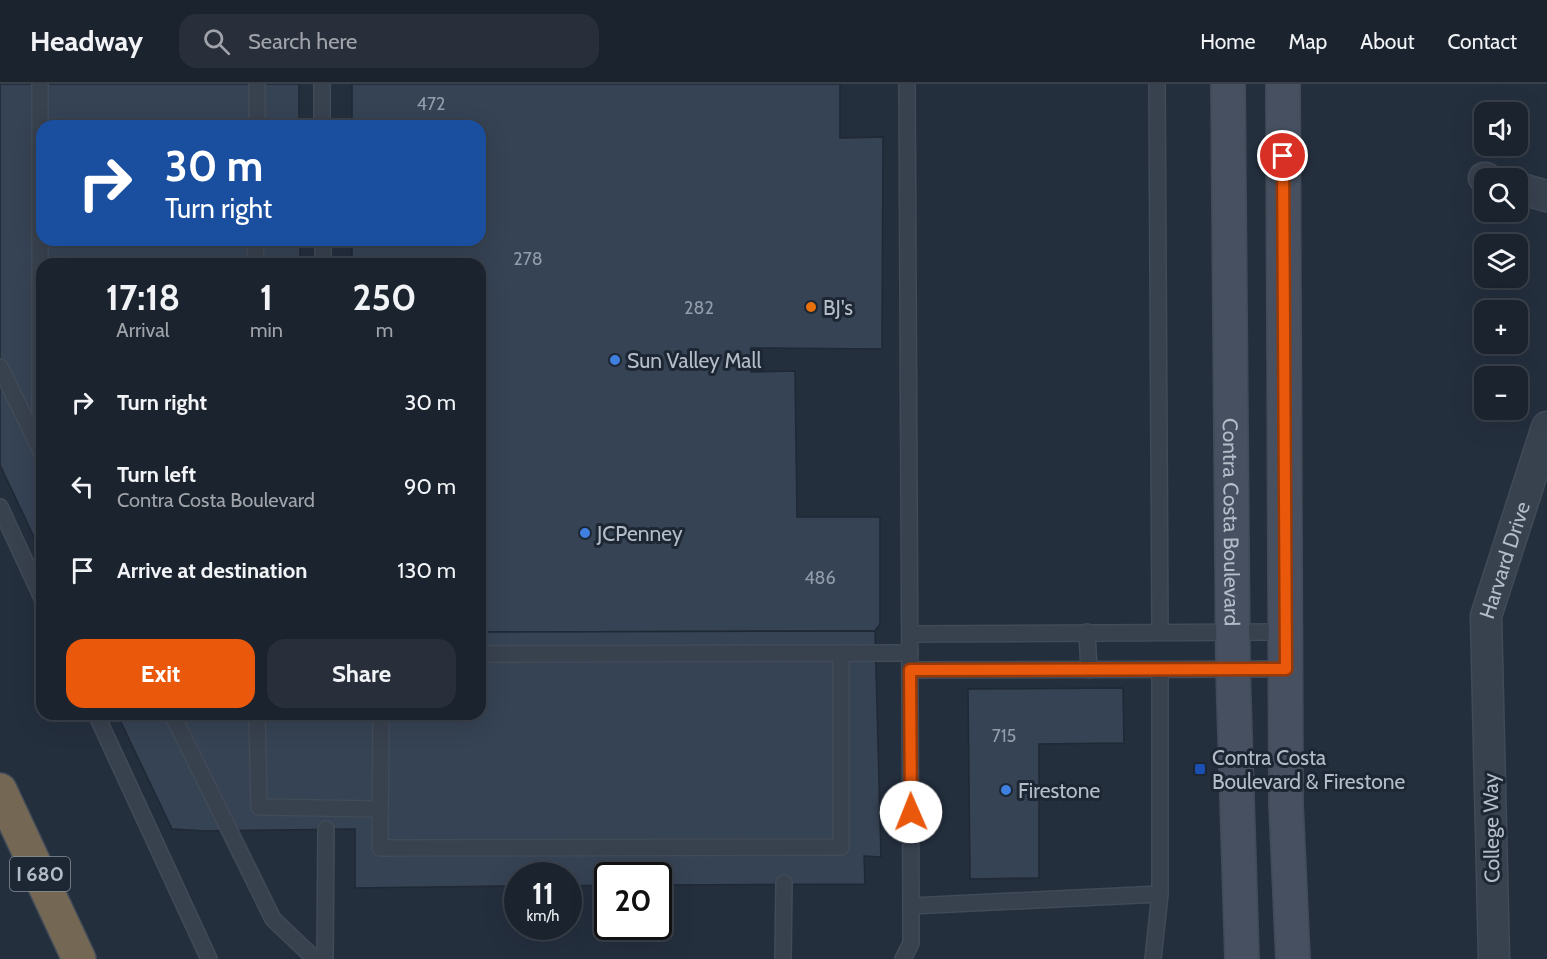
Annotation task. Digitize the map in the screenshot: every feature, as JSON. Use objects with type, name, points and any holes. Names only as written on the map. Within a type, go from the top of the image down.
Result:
[{"type":"highway","name":"I 680","points":[[0,789],[79,959]]},
{"type":"main road","name":"Contra Costa Boulevard","points":[[1228,84],[1233,670],[1242,959]]},
{"type":"main road","points":[[1283,84],[1286,804],[1293,959]]},
{"type":"street","points":[[1528,191],[1547,196]]},
{"type":"street","name":"Harvard Drive","points":[[1489,697],[1486,616],[1547,427]]},
{"type":"street","name":"College Way","points":[[1489,697],[1494,959]]},
{"type":"lane","points":[[40,84],[40,120]]},
{"type":"lane","points":[[257,84],[257,120]]},
{"type":"lane","points":[[322,84],[322,120]]},
{"type":"lane","points":[[903,959],[911,943],[907,84]]},
{"type":"lane","points":[[1157,84],[1160,631]]},
{"type":"lane","points":[[0,367],[36,442]]},
{"type":"lane","points":[[0,507],[36,585]]},
{"type":"lane","points":[[1087,632],[1089,670]]},
{"type":"lane","points":[[910,634],[1285,632]]},
{"type":"lane","points":[[381,720],[380,848],[841,847],[842,653]]},
{"type":"lane","points":[[486,654],[910,653]]},
{"type":"lane","points":[[910,670],[1286,669]]},
{"type":"lane","points":[[1153,959],[1160,894],[1160,670]]},
{"type":"lane","points":[[99,720],[208,959]]},
{"type":"lane","points":[[175,720],[273,919],[315,959]]},
{"type":"lane","points":[[257,720],[259,807],[380,809]]},
{"type":"lane","points":[[325,959],[326,829]]},
{"type":"lane","points":[[783,959],[784,884]]},
{"type":"lane","points":[[911,906],[1160,894]]},
{"type":"building","points":[[0,84],[299,84],[299,120],[36,120],[36,246],[300,246],[300,258],[36,258],[36,541],[0,465]]},
{"type":"building","name":"Sun Valley Mall","points":[[352,84],[840,84],[840,138],[883,137],[882,349],[751,348],[751,372],[795,371],[797,517],[880,517],[880,624],[875,631],[486,632],[486,258],[352,258],[352,246],[486,246],[486,120],[352,120]]},
{"type":"building","points":[[875,631],[881,857],[864,856],[865,884],[672,885],[672,862],[594,862],[594,885],[582,886],[582,862],[504,862],[504,886],[355,888],[355,829],[206,831],[172,829],[120,720],[486,720],[486,632]]},
{"type":"building","points":[[1123,688],[1124,743],[1039,744],[1039,878],[970,879],[968,689]]},
{"type":"place","name":"BJ's","points":[[811,307]]},
{"type":"place","name":"Sun Valley Mall","points":[[615,360]]},
{"type":"place","name":"JCPenney","points":[[585,533]]},
{"type":"place","name":"Contra Costa Boulevard & Firestone","points":[[1200,769]]},
{"type":"place","name":"Firestone","points":[[1006,790]]},
{"type":"route","points":[[911,812],[910,670],[1286,669],[1283,156]]}]
